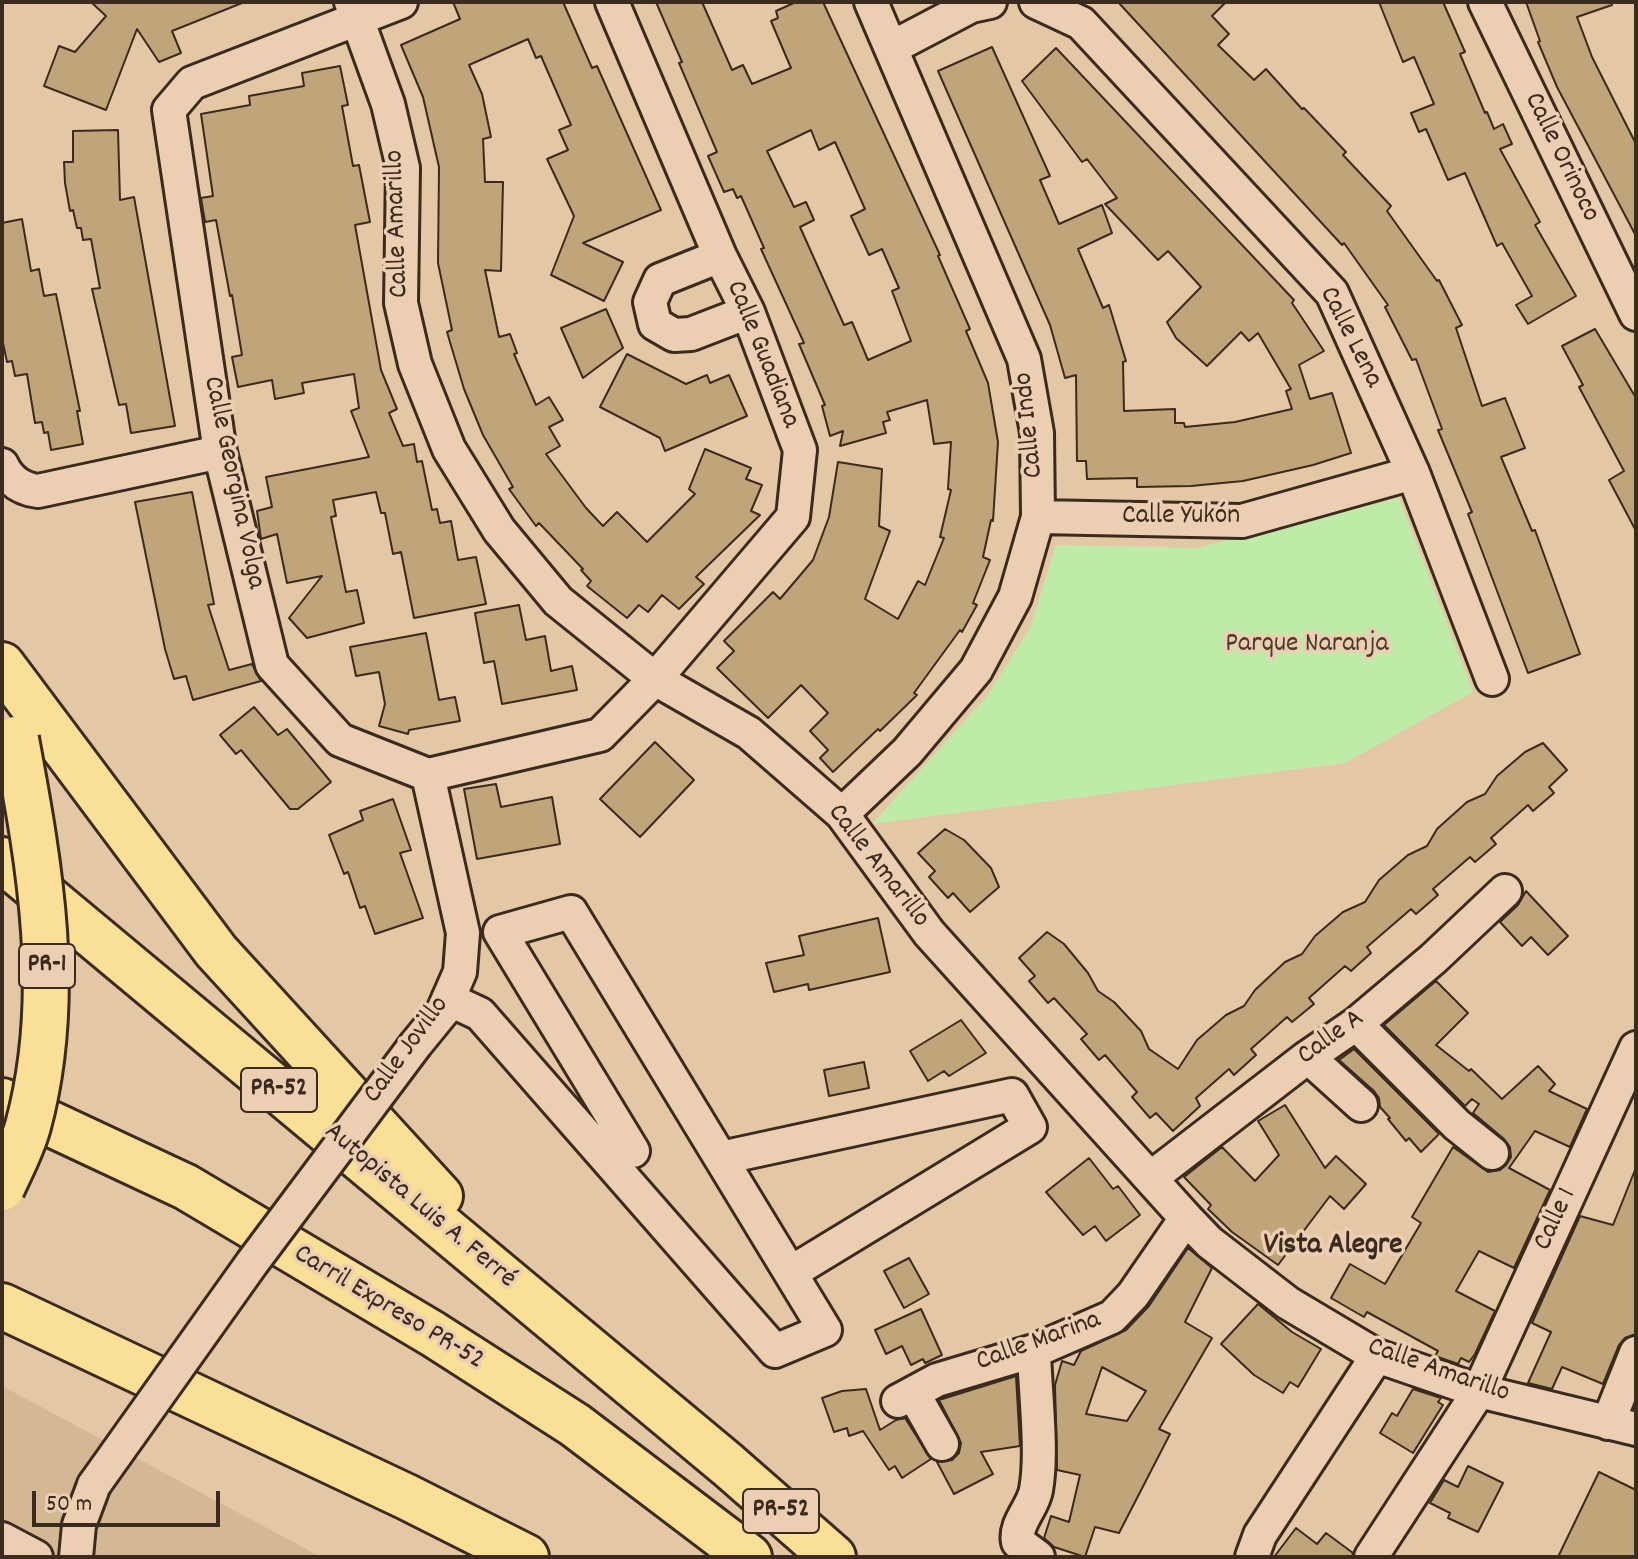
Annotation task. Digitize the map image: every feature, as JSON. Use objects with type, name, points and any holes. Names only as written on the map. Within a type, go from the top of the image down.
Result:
[{"type":"highway","points":[[2,665],[216,951],[556,1321]]},
{"type":"highway","name":"PR-1","points":[[2,1188],[27,1130],[42,1064],[48,981],[38,857],[9,720]]},
{"type":"highway","name":"Autopista Luis A. Ferré","points":[[2,860],[556,1321],[833,1557]]},
{"type":"highway","name":"Carril Expreso PR-52","points":[[2,1101],[186,1187],[433,1334],[575,1425],[749,1557]]},
{"type":"highway","points":[[2,1285],[122,1362]]},
{"type":"highway","points":[[2,1306],[526,1557]]},
{"type":"street","name":"Calle Georgina Volga","points":[[401,2],[355,11],[192,83],[169,110],[220,452],[272,665],[340,740],[428,775]]},
{"type":"street","name":"Calle Guadiana","points":[[612,2],[720,256],[748,312],[800,450],[793,517],[655,679]]},
{"type":"street","name":"Calle Indo","points":[[842,814],[907,752],[976,670],[1015,597],[1038,517],[1037,433],[1024,359],[871,2]]},
{"type":"street","points":[[891,48],[971,6],[990,2]]},
{"type":"street","name":"Calle Lena","points":[[1036,2],[1081,23],[1332,293],[1413,473],[1492,679]]},
{"type":"street","name":"Calle Orinoco","points":[[1485,2],[1628,281],[1636,314]]},
{"type":"street","name":"Calle Amarillo","points":[[355,11],[388,104],[403,168],[401,303],[415,364],[449,449],[499,530],[558,601],[655,679],[749,733],[842,814],[929,933],[1209,1242],[1288,1303],[1377,1356],[1479,1391],[1622,1426]]},
{"type":"street","points":[[720,256],[660,280],[650,302],[655,324],[674,335],[691,334],[748,312]]},
{"type":"street","points":[[2,466],[9,478],[25,489],[38,491],[220,452]]},
{"type":"street","name":"Calle Yukón","points":[[1038,517],[1242,521],[1413,473]]},
{"type":"street","points":[[428,775],[600,735],[655,679]]},
{"type":"street","name":"Calle Jovillo","points":[[76,1557],[79,1525],[94,1485],[252,1263],[443,1011],[460,972],[463,933],[428,775]]},
{"type":"street","name":"Calle A","points":[[1152,1177],[1356,1024],[1433,959],[1505,891]]},
{"type":"street","points":[[448,999],[480,1014],[775,1351],[825,1330],[571,912],[500,932],[633,1151]]},
{"type":"street","points":[[1356,1024],[1457,1125],[1492,1153]]},
{"type":"street","name":"Calle 1","points":[[1371,1557],[1479,1391],[1636,1048]]},
{"type":"street","points":[[1308,1057],[1361,1105]]},
{"type":"street","points":[[721,1158],[1012,1095],[1030,1127],[792,1272]]},
{"type":"street","name":"Calle Marina","points":[[942,1444],[905,1397],[937,1380],[1034,1351],[1112,1317],[1133,1295],[1186,1218]]},
{"type":"street","points":[[1034,1351],[1036,1493],[1016,1534],[1018,1542],[1038,1557]]},
{"type":"street","points":[[1622,1426],[1636,1353]]},
{"type":"street","points":[[1252,1557],[1260,1535],[1377,1356]]},
{"type":"street","points":[[2,1539],[36,1557]]},
{"type":"shaded area","points":[[2,1386],[321,1557],[2,1557]]},
{"type":"green space","name":"Parque Naranja","points":[[1399,498],[1473,692],[1345,763],[872,824],[987,696],[1030,628],[1056,545],[1196,548]]},
{"type":"building","points":[[91,2],[242,3],[172,31],[181,53],[159,62],[137,29],[106,110],[44,86],[59,46],[75,52],[106,16]]},
{"type":"building","points":[[453,2],[563,2],[592,68],[597,66],[661,210],[583,243],[623,262],[604,301],[551,275],[574,216],[547,159],[568,150],[559,130],[571,125],[541,56],[536,58],[528,39],[469,65],[482,94],[491,137],[483,139],[485,182],[503,182],[501,271],[485,270],[499,337],[510,334],[517,353],[514,354],[536,405],[549,397],[563,420],[549,427],[560,446],[546,454],[603,526],[617,512],[647,542],[695,494],[689,489],[705,449],[751,468],[746,479],[762,485],[751,511],[760,515],[696,577],[704,584],[679,609],[662,595],[648,612],[639,605],[627,618],[587,586],[591,581],[583,569],[539,523],[536,526],[509,489],[513,487],[483,435],[464,389],[447,332],[452,330],[438,263],[439,167],[423,97],[401,45],[460,19]]},
{"type":"building","points":[[656,2],[702,2],[732,70],[743,65],[752,84],[791,68],[771,21],[778,18],[776,11],[796,2],[823,2],[940,255],[988,383],[998,442],[993,521],[983,557],[990,560],[973,603],[977,605],[962,632],[960,630],[914,693],[917,695],[833,772],[820,758],[828,750],[810,731],[828,713],[801,685],[768,718],[717,668],[734,651],[724,641],[773,592],[780,599],[813,560],[829,517],[838,462],[882,469],[879,526],[890,531],[865,599],[898,619],[918,581],[925,585],[944,538],[940,537],[951,490],[948,489],[951,442],[934,444],[927,400],[887,412],[890,420],[883,422],[886,433],[840,446],[843,431],[830,436],[822,406],[825,405],[799,344],[804,343],[761,249],[764,248],[741,196],[737,198],[733,189],[724,192],[708,156],[717,152],[679,63],[682,62]],"holes":[[[811,130],[819,150],[835,142],[865,209],[851,216],[869,255],[882,249],[899,288],[892,291],[911,341],[868,360],[852,322],[844,325],[800,227],[814,220],[806,202],[794,207],[767,151]]]},
{"type":"building","points":[[1118,2],[1226,2],[1212,16],[1229,34],[1218,45],[1254,80],[1266,69],[1346,152],[1343,155],[1391,206],[1387,211],[1439,280],[1462,325],[1456,328],[1482,406],[1505,398],[1525,448],[1501,457],[1532,531],[1535,530],[1580,654],[1528,673],[1468,514],[1472,512],[1438,430],[1442,429],[1416,359],[1412,360],[1385,307],[1388,305],[1344,243],[1342,245]]},
{"type":"building","points":[[1379,2],[1443,2],[1465,52],[1460,54],[1485,113],[1494,129],[1503,124],[1512,144],[1500,149],[1540,222],[1535,225],[1576,296],[1528,324],[1516,305],[1532,296],[1502,243],[1497,246],[1465,173],[1448,180],[1426,129],[1419,132],[1411,113],[1434,104],[1414,57],[1403,62]]},
{"type":"building","points":[[1526,2],[1611,2],[1612,5],[1577,17],[1592,57],[1636,144],[1636,236],[1557,87],[1538,42]]},
{"type":"building","points":[[992,47],[1050,176],[1040,180],[1059,224],[1102,205],[1112,233],[1078,249],[1103,308],[1109,305],[1126,361],[1123,362],[1124,411],[1175,409],[1175,423],[1184,423],[1185,427],[1235,422],[1292,409],[1286,391],[1291,389],[1258,333],[1249,341],[1241,332],[1207,366],[1176,338],[1167,322],[1201,287],[1168,251],[1158,260],[1105,204],[1117,198],[1087,159],[1082,162],[1022,81],[1056,48],[1294,300],[1292,303],[1324,351],[1299,365],[1310,399],[1332,393],[1351,453],[1243,481],[1137,487],[1137,478],[1087,479],[1086,461],[1077,461],[1076,375],[1065,378],[1050,325],[938,71]]},
{"type":"building","points":[[340,66],[348,105],[342,106],[353,166],[359,165],[370,222],[355,225],[381,370],[397,409],[389,413],[403,446],[414,444],[417,462],[422,461],[432,510],[437,509],[440,523],[451,521],[458,560],[476,557],[486,604],[414,618],[401,552],[393,554],[385,513],[381,513],[376,492],[333,500],[336,516],[331,517],[346,592],[357,590],[364,623],[307,638],[289,618],[322,576],[287,583],[277,534],[261,539],[257,511],[272,507],[266,477],[369,457],[351,411],[359,408],[354,374],[302,383],[304,393],[275,399],[272,380],[238,387],[232,357],[242,355],[232,295],[216,220],[205,222],[201,198],[213,196],[201,114],[250,105],[249,96],[304,86],[302,73]]},
{"type":"building","points":[[118,130],[120,200],[134,197],[175,426],[131,433],[126,404],[119,405],[92,289],[100,288],[91,239],[83,240],[73,210],[70,211],[64,162],[73,162],[73,131]]},
{"type":"building","points":[[22,219],[31,271],[39,269],[44,296],[56,294],[80,411],[77,411],[83,444],[51,450],[48,432],[44,433],[42,422],[35,423],[27,374],[15,376],[12,361],[7,362],[2,338],[2,223]]},
{"type":"building","points":[[606,309],[623,348],[583,378],[561,328]]},
{"type":"building","points":[[1595,329],[1636,398],[1636,531],[1609,480],[1624,471],[1579,387],[1583,385],[1562,346]]},
{"type":"building","points":[[627,354],[686,384],[707,375],[710,383],[729,375],[747,416],[665,451],[660,438],[600,407]]},
{"type":"building","points":[[192,492],[214,604],[208,605],[229,670],[252,664],[261,681],[193,700],[186,676],[174,679],[165,649],[135,502]]},
{"type":"building","points":[[519,605],[526,640],[545,636],[551,671],[572,666],[577,690],[502,704],[494,661],[484,663],[475,613]]},
{"type":"building","points":[[426,633],[439,700],[455,697],[460,721],[409,730],[408,734],[379,726],[385,704],[379,672],[356,676],[350,647]]},
{"type":"building","points":[[254,707],[278,735],[287,729],[331,782],[298,809],[290,809],[241,750],[236,754],[220,735]]},
{"type":"building","points":[[655,742],[694,780],[640,837],[600,799]]},
{"type":"building","points":[[1543,743],[1567,770],[1549,787],[1554,793],[1533,811],[1528,805],[1491,838],[1496,844],[1475,862],[1470,857],[1433,889],[1438,895],[1416,914],[1411,909],[1367,947],[1371,953],[1351,971],[1345,966],[1309,998],[1314,1004],[1292,1022],[1287,1017],[1251,1049],[1256,1055],[1234,1075],[1229,1069],[1196,1098],[1200,1106],[1173,1131],[1156,1113],[1150,1118],[1132,1097],[1137,1092],[1105,1055],[1099,1060],[1081,1039],[1087,1034],[1054,998],[1048,1003],[1029,981],[1035,976],[1019,958],[1047,932],[1064,944],[1088,973],[1098,991],[1114,1002],[1141,1031],[1149,1049],[1178,1069],[1197,1040],[1226,1015],[1244,1006],[1255,990],[1285,962],[1302,954],[1315,936],[1343,912],[1365,902],[1379,880],[1408,855],[1427,846],[1437,829],[1467,802],[1485,794],[1497,776],[1525,752]]},
{"type":"building","points":[[496,784],[501,807],[552,797],[560,844],[477,859],[464,789]]},
{"type":"building","points":[[393,799],[411,850],[400,853],[423,918],[375,934],[365,906],[360,908],[348,872],[344,874],[329,835],[363,820],[360,811]]},
{"type":"building","points":[[945,829],[964,840],[991,868],[999,887],[970,912],[953,893],[948,898],[929,877],[935,871],[918,853]]},
{"type":"building","points":[[1526,891],[1568,936],[1548,955],[1531,937],[1522,946],[1500,922],[1518,905]]},
{"type":"building","points":[[878,918],[890,972],[809,990],[808,984],[774,992],[766,963],[804,955],[799,936]]},
{"type":"building","points":[[1436,981],[1468,1013],[1436,1045],[1469,1071],[1471,1069],[1502,1099],[1538,1066],[1555,1084],[1549,1091],[1587,1109],[1570,1147],[1535,1131],[1509,1168],[1550,1190],[1514,1268],[1479,1251],[1456,1291],[1495,1311],[1475,1354],[1469,1362],[1461,1358],[1458,1364],[1435,1356],[1438,1351],[1367,1312],[1364,1317],[1331,1298],[1350,1264],[1385,1284],[1421,1223],[1412,1217],[1453,1147],[1488,1172],[1500,1170],[1511,1157],[1510,1147],[1504,1139],[1473,1113],[1479,1104],[1472,1099],[1465,1106],[1384,1025]]},
{"type":"building","points":[[961,1020],[986,1053],[949,1076],[944,1071],[928,1081],[910,1051]]},
{"type":"building","points":[[1354,1049],[1439,1134],[1421,1152],[1409,1138],[1406,1141],[1388,1119],[1374,1091],[1339,1060]]},
{"type":"building","points":[[864,1062],[869,1088],[829,1096],[824,1070]]},
{"type":"building","points":[[1285,1105],[1325,1168],[1336,1156],[1366,1184],[1344,1209],[1330,1196],[1278,1265],[1232,1232],[1208,1209],[1211,1205],[1184,1177],[1222,1147],[1255,1181],[1279,1155],[1258,1121]]},
{"type":"building","points":[[1089,1158],[1113,1189],[1118,1186],[1140,1215],[1106,1241],[1095,1226],[1083,1235],[1046,1192]]},
{"type":"building","points":[[1635,1170],[1636,1334],[1625,1338],[1619,1345],[1603,1384],[1562,1367],[1552,1389],[1528,1383],[1551,1332],[1532,1323],[1580,1216],[1613,1225]]},
{"type":"building","points":[[1188,1248],[1212,1268],[1185,1322],[1212,1338],[1159,1429],[1170,1434],[1119,1533],[1095,1527],[1085,1557],[1054,1547],[1044,1538],[1051,1516],[1069,1522],[1080,1475],[1057,1470],[1055,1385],[1062,1361],[1074,1365],[1081,1351],[1126,1330],[1149,1306]],"holes":[[[1102,1367],[1146,1391],[1127,1421],[1086,1414]]]},
{"type":"building","points":[[909,1258],[929,1294],[904,1308],[884,1271]]},
{"type":"building","points":[[1258,1304],[1292,1332],[1321,1349],[1298,1387],[1290,1382],[1283,1393],[1254,1375],[1221,1344]]},
{"type":"building","points":[[921,1309],[942,1355],[911,1365],[902,1346],[886,1354],[875,1330]]},
{"type":"building","points":[[1016,1376],[1020,1446],[981,1452],[993,1474],[954,1494],[937,1462],[952,1460],[959,1453],[961,1443],[939,1400]]},
{"type":"building","points":[[866,1389],[880,1430],[905,1418],[931,1459],[902,1478],[895,1466],[889,1470],[863,1431],[849,1436],[847,1428],[834,1432],[822,1398],[842,1391]]},
{"type":"building","points":[[1413,1389],[1441,1398],[1438,1402],[1443,1405],[1413,1453],[1380,1433],[1392,1413],[1397,1416]]},
{"type":"building","points":[[1468,1466],[1503,1483],[1478,1532],[1448,1518],[1450,1513],[1430,1503],[1444,1480],[1458,1487]]},
{"type":"building","points":[[1599,1472],[1636,1490],[1636,1557],[1558,1557]]},
{"type":"building","points":[[1296,1528],[1317,1544],[1326,1533],[1353,1553],[1352,1557],[1274,1557]]},
{"type":"district","name":"Vista Alegre","points":[[1333,1248]]}]
